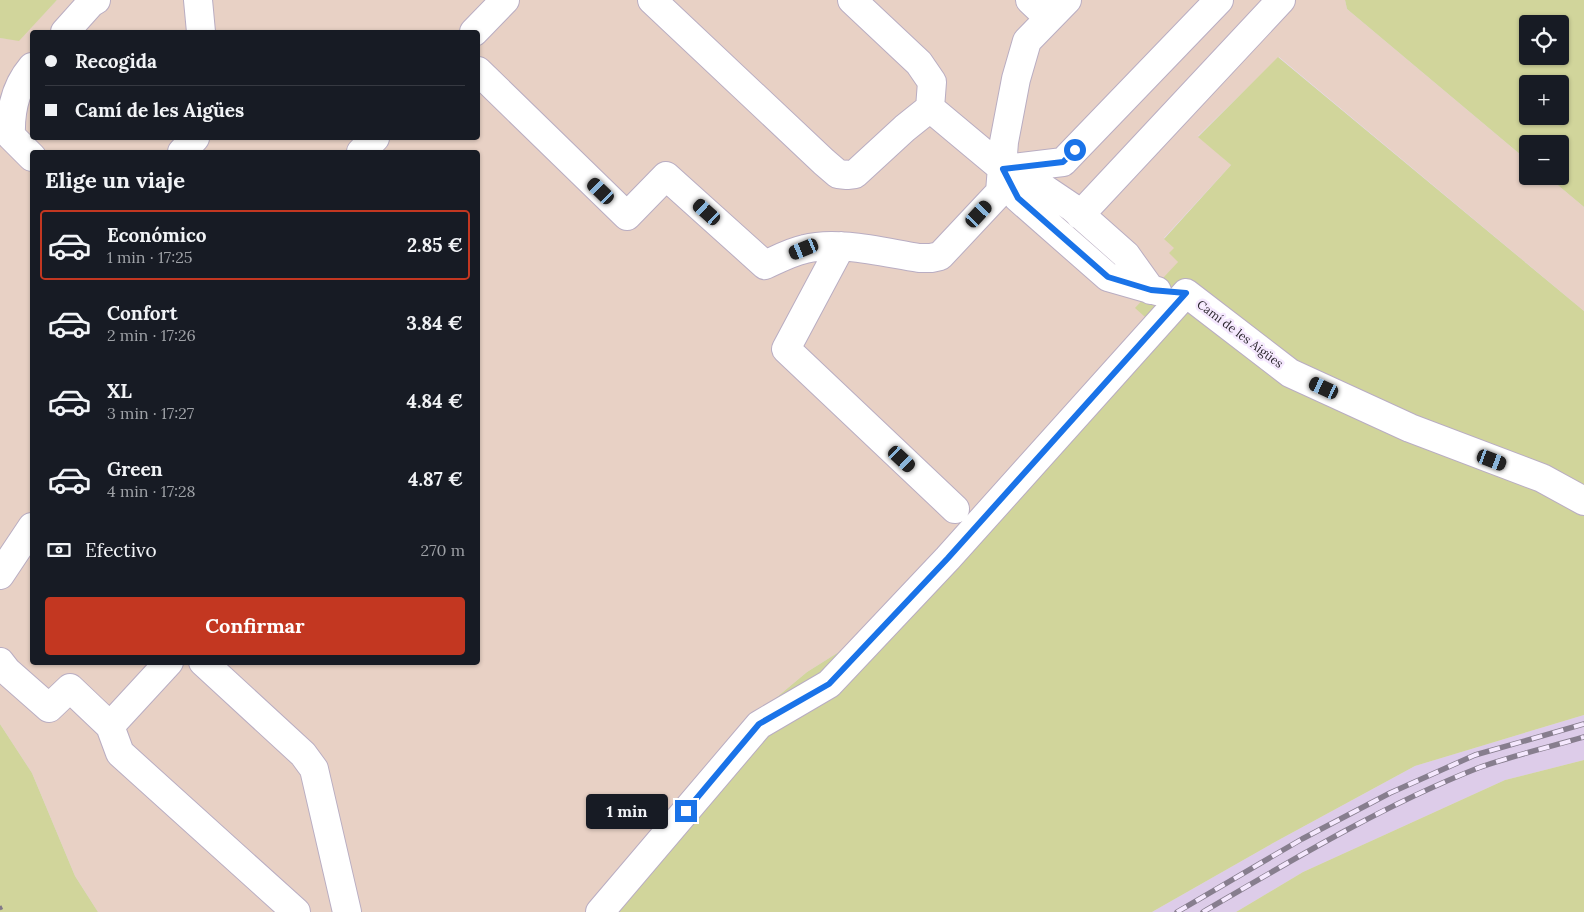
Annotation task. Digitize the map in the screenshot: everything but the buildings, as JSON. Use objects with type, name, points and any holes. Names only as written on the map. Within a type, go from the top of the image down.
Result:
[{"type":"street","points":[[67,30],[96,0]]},
{"type":"street","points":[[198,0],[201,30]]},
{"type":"street","points":[[476,30],[505,0]]},
{"type":"street","points":[[652,0],[838,174],[847,175],[855,174],[905,128],[930,108],[932,82],[919,63],[852,0]]},
{"type":"street","points":[[1003,169],[1063,162],[1219,0]]},
{"type":"street","points":[[1080,214],[1281,0]]},
{"type":"street","points":[[480,73],[627,216],[666,176],[765,265],[804,249],[822,246],[841,246],[919,258],[931,258],[940,256],[1000,192],[1004,142],[1016,79],[1027,41],[1049,6]]},
{"type":"street","points":[[30,70],[16,94],[11,117],[11,136],[30,155]]},
{"type":"street","points":[[930,108],[1003,169],[1027,177],[1080,214],[1126,255],[1151,290]]},
{"type":"street","points":[[184,150],[193,140]]},
{"type":"street","points":[[363,150],[373,140]]},
{"type":"street","points":[[1003,169],[1018,198],[1108,277],[1151,290],[1186,293]]},
{"type":"street","points":[[841,246],[786,349],[955,509]]},
{"type":"street","name":"Camí de les Aigües","points":[[600,912],[759,724],[829,684],[948,558],[1186,293],[1290,373],[1410,428],[1542,478],[1584,500]]},
{"type":"street","points":[[0,575],[30,530]]},
{"type":"street","points":[[0,662],[7,671],[49,708],[70,688],[110,726],[120,753],[296,912]]},
{"type":"street","points":[[110,726],[166,665]]},
{"type":"street","points":[[206,665],[304,754],[314,769],[347,912]]},
{"type":"path","points":[[0,906],[3,912]]},
{"type":"shaded area","points":[[57,0],[1345,0],[1347,9],[1519,153],[1519,185],[1558,185],[1584,207],[1584,311],[1279,57],[1198,136],[1231,165],[1164,238],[1175,248],[1178,262],[1154,326],[842,650],[807,672],[753,717],[587,912],[98,912],[75,876],[32,773],[0,724],[0,38],[19,40]]},
{"type":"shaded area","points":[[1584,715],[1584,760],[1505,780],[1303,872],[1236,912],[1152,912],[1275,842],[1415,766]]},
{"type":"green space","points":[[0,0],[57,0],[19,41],[0,38]]},
{"type":"green space","points":[[1345,0],[1584,0],[1584,207],[1558,185],[1569,185],[1569,135],[1519,135],[1519,153],[1347,9]]},
{"type":"green space","points":[[1278,57],[1584,311],[1584,715],[1415,766],[1275,842],[1152,912],[587,912],[753,717],[807,672],[842,650],[1154,325],[1135,308],[1178,262],[1169,253],[1174,248],[1164,239],[1231,165],[1198,137]]},
{"type":"green space","points":[[0,724],[32,773],[75,876],[98,912],[0,912]]},
{"type":"green space","points":[[1584,760],[1584,912],[1236,912],[1303,872],[1505,780]]},
{"type":"railway","points":[[1177,912],[1302,839],[1390,793],[1475,755],[1584,724]]},
{"type":"railway","points":[[1203,912],[1338,835],[1407,799],[1478,768],[1584,737]]},
{"type":"route","points":[[686,811],[759,724],[829,684],[948,558],[1186,293],[1151,290],[1108,277],[1018,198],[1003,169],[1063,162],[1075,150]]}]
